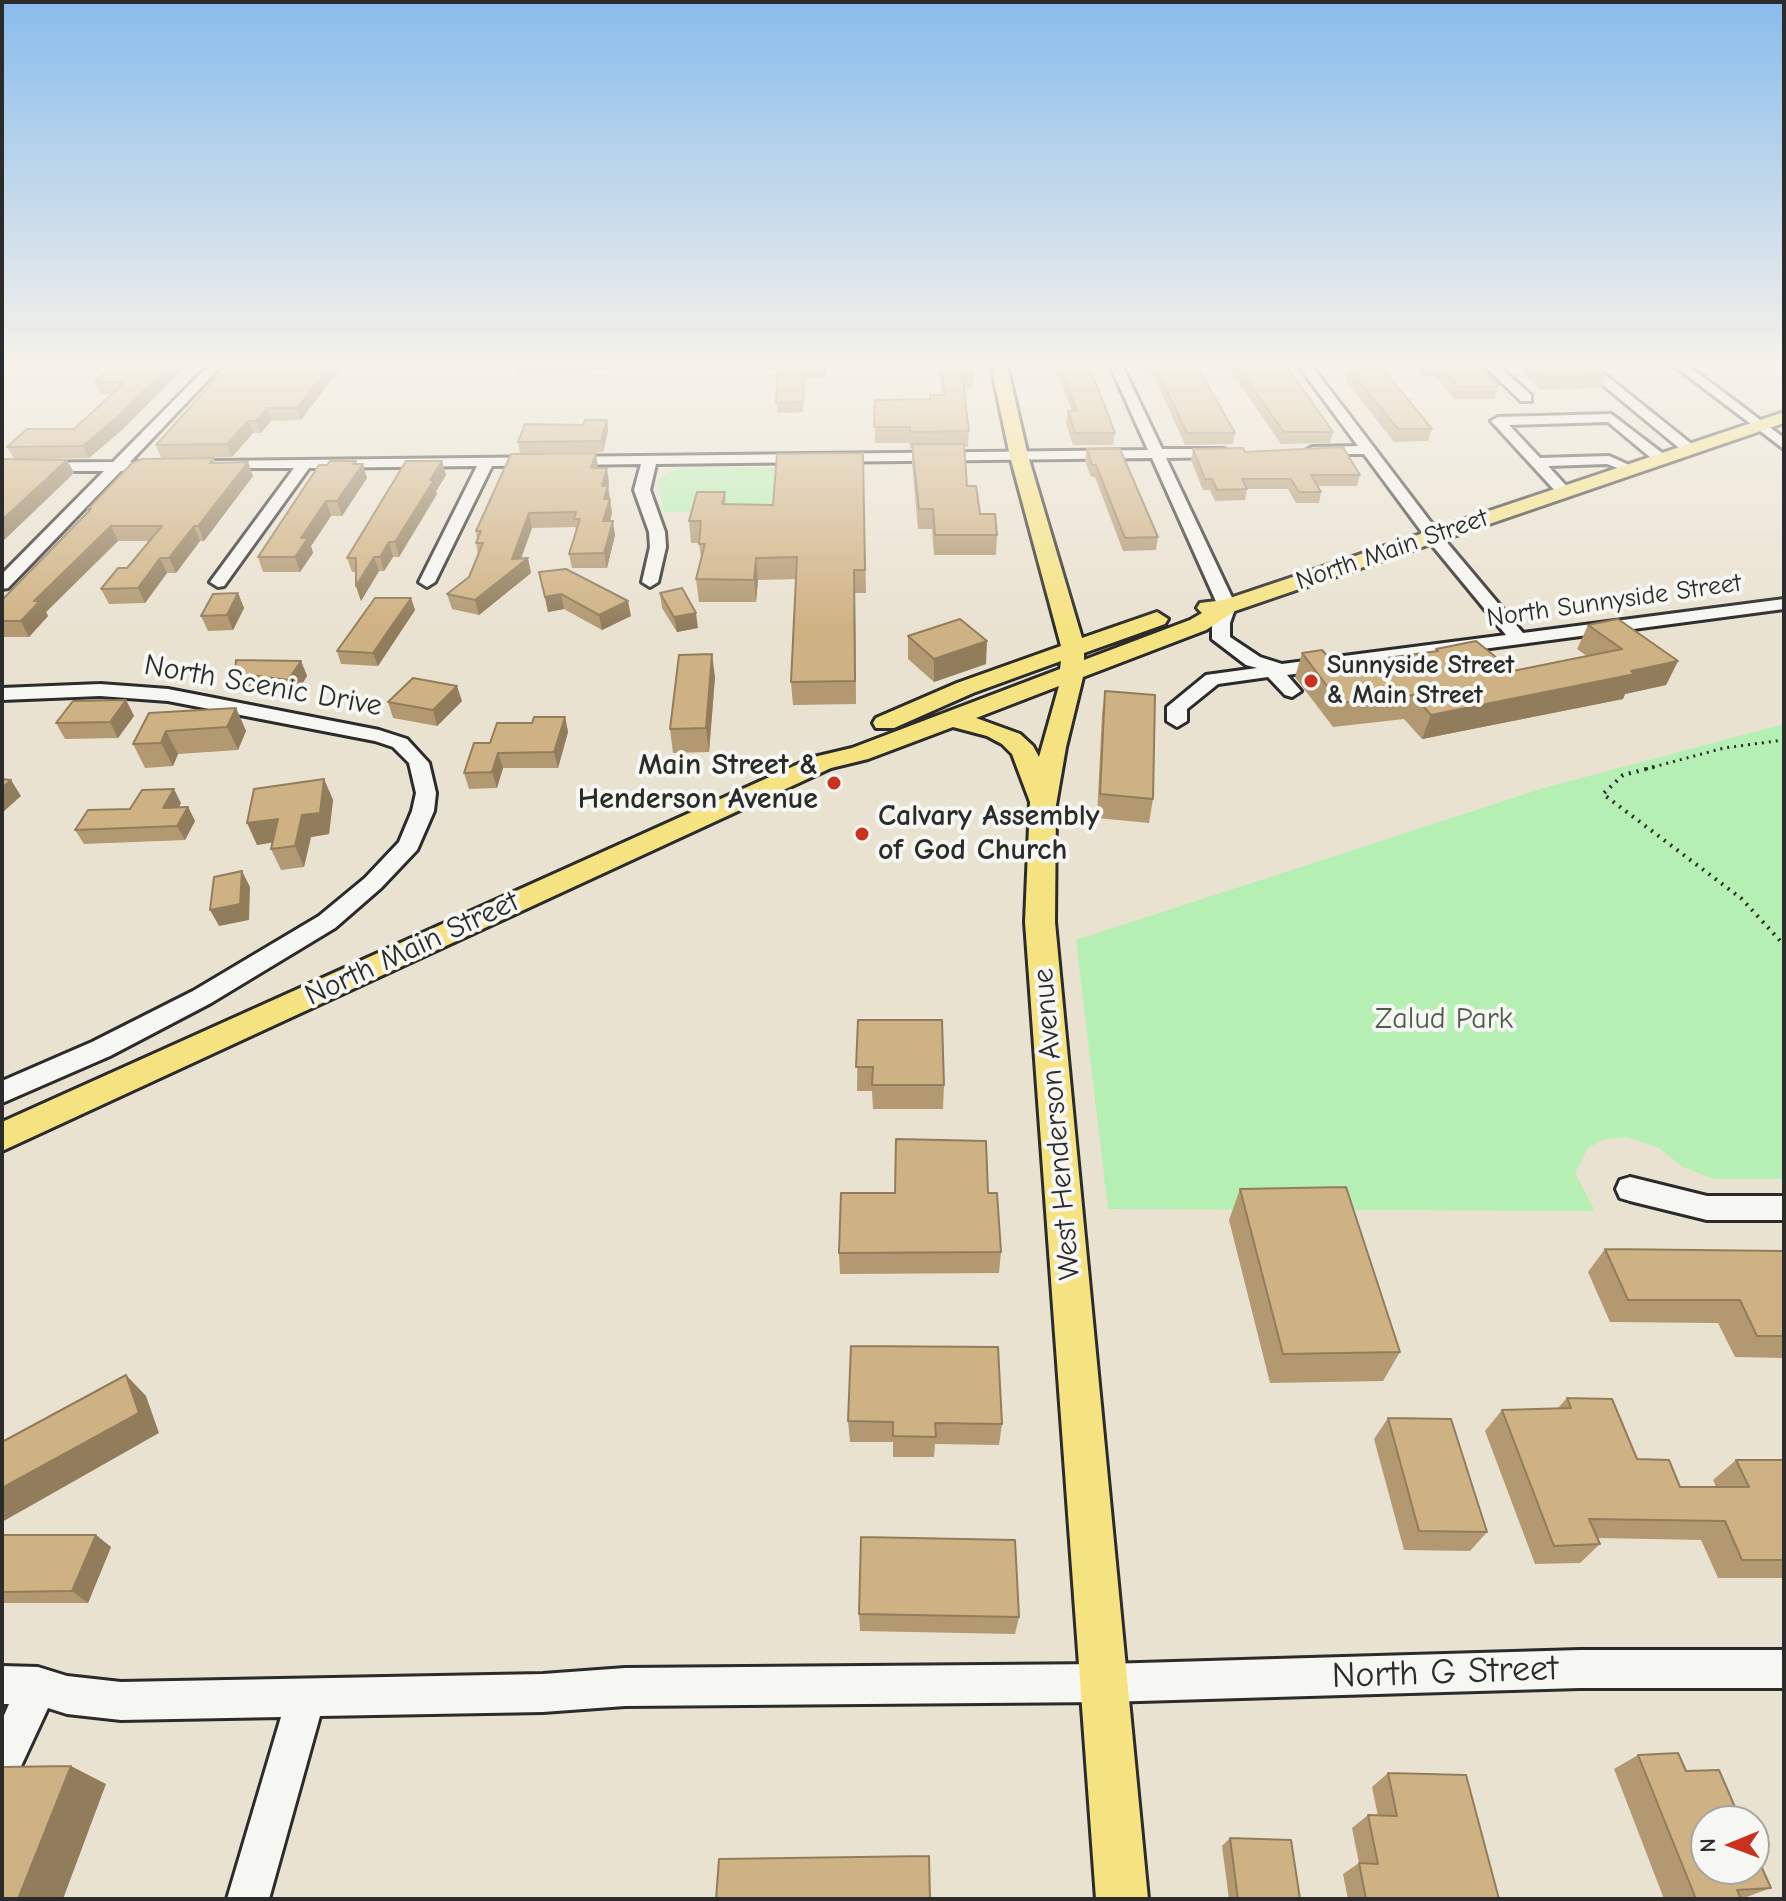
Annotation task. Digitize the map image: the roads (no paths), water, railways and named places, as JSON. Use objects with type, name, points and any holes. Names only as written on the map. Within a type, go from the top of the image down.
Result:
[{"type":"main road","points":[[1018,450],[1074,660]]},
{"type":"main road","name":"North Main Street","points":[[823,762],[846,741],[909,712],[1198,625],[1227,606],[1687,450]]},
{"type":"main road","name":"North Main Street","points":[[3,1135],[823,762],[859,754],[949,718],[1074,660]]},
{"type":"main road","name":"West Henderson Avenue","points":[[1074,660],[1043,805],[1039,866],[1040,922],[1122,1899]]},
{"type":"main road","points":[[949,718],[996,731],[1024,751],[1043,805]]},
{"type":"street","points":[[2,584],[134,450]]},
{"type":"street","points":[[1153,450],[1227,606],[1221,623],[1221,639],[1253,661],[1277,670],[1292,691]]},
{"type":"street","points":[[1293,452],[1369,450],[1433,536],[1519,640]]},
{"type":"street","points":[[1525,450],[1564,492]]},
{"type":"street","points":[[1650,450],[1661,459]]},
{"type":"street","points":[[2,467],[1247,452]]},
{"type":"street","points":[[1536,462],[1609,460],[1631,469]]},
{"type":"street","points":[[649,461],[642,490],[657,532],[658,547],[650,582]]},
{"type":"street","points":[[427,582],[486,463]]},
{"type":"street","points":[[218,582],[305,464]]},
{"type":"street","name":"North Sunnyside Street","points":[[1177,721],[1177,707],[1213,679],[1784,604]]},
{"type":"street","name":"North Scenic Drive","points":[[2,694],[100,690],[168,695],[379,736],[400,743],[410,751],[419,763],[426,793],[423,811],[409,845],[373,883],[327,922],[202,997],[101,1049],[2,1092]]},
{"type":"street","points":[[1630,1189],[1707,1208],[1784,1208]]},
{"type":"street","name":"North G Street","points":[[20,1686],[121,1701],[543,1693],[625,1687],[1106,1683],[1580,1669],[1784,1669]]},
{"type":"street","points":[[2,1763],[20,1686]]},
{"type":"street","points":[[248,1899],[306,1697]]},
{"type":"place","name":"Sunnyside Street & Main Street","points":[[1311,681]]},
{"type":"place","name":"Main Street & Henderson Avenue","points":[[834,783]]},
{"type":"place","name":"Calvary Assembly of God Church","points":[[862,834]]},
{"type":"park label","name":"Zalud Park","points":[[1444,1020]]}]
